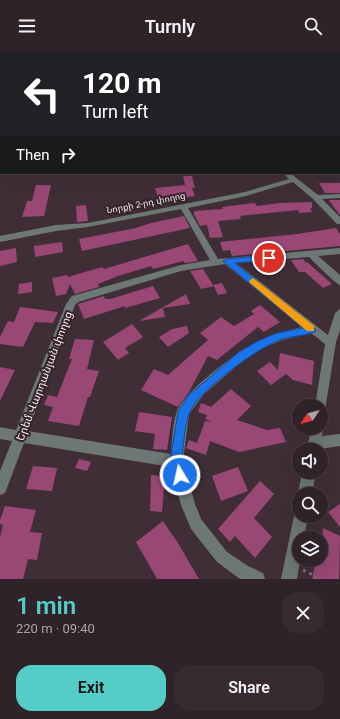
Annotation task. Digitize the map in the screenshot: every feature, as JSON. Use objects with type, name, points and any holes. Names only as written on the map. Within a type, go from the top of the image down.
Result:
[{"type":"street","points":[[287,174],[316,197],[340,222]]},
{"type":"street","name":"Նորքի 2-րդ փողոց","points":[[0,239],[56,228],[88,225],[246,194],[294,180]]},
{"type":"street","points":[[316,197],[340,196]]},
{"type":"street","points":[[183,206],[222,262],[312,330],[331,342]]},
{"type":"street","points":[[222,262],[340,251]]},
{"type":"street","points":[[311,254],[335,275],[340,282]]},
{"type":"street","name":"Երեմ Վարդանյան փողոց","points":[[0,488],[71,304],[76,299],[83,296],[171,270],[222,262]]},
{"type":"street","points":[[322,399],[331,342],[340,313]]},
{"type":"street","points":[[257,579],[242,572],[222,557],[200,529],[188,505],[176,461],[183,412],[200,390],[242,355],[261,344],[280,336],[312,330]]},
{"type":"street","points":[[0,434],[21,436],[176,461]]},
{"type":"street","points":[[327,443],[340,440]]},
{"type":"street","points":[[289,579],[300,523]]},
{"type":"path","points":[[304,570],[315,576],[316,579]]},
{"type":"building","points":[[183,176],[192,176],[195,188],[192,188],[195,196],[159,201],[155,188],[185,185]]},
{"type":"building","points":[[319,183],[340,183],[340,193],[325,193]]},
{"type":"building","points":[[36,185],[51,185],[44,216],[22,217],[27,201],[32,201]]},
{"type":"building","points":[[329,200],[340,200],[340,215],[339,214]]},
{"type":"building","points":[[312,202],[312,208],[310,208],[312,212],[299,213],[298,210],[240,216],[241,219],[218,221],[223,237],[210,238],[207,225],[200,226],[194,214],[194,211],[223,209],[222,207],[255,203],[257,206],[280,203]]},
{"type":"building","points":[[86,205],[88,221],[77,222],[76,206]]},
{"type":"building","points":[[184,216],[190,228],[82,251],[79,239],[136,228],[151,223]]},
{"type":"building","points":[[336,228],[340,234],[340,246],[232,256],[230,250],[223,251],[220,242],[297,234]]},
{"type":"building","points":[[62,242],[63,252],[35,257],[34,246]]},
{"type":"building","points":[[188,244],[198,261],[185,263],[183,261],[153,269],[151,266],[118,276],[98,284],[99,287],[75,294],[70,284],[66,294],[56,296],[52,278],[67,275],[68,277],[102,267],[104,269]]},
{"type":"building","points":[[16,248],[17,262],[0,266],[0,251]]},
{"type":"building","points":[[303,259],[332,284],[323,288],[305,272],[299,272],[291,260]]},
{"type":"building","points":[[203,269],[213,285],[222,283],[227,293],[218,295],[214,286],[201,289],[190,271]]},
{"type":"building","points":[[32,282],[32,292],[18,294],[19,284]]},
{"type":"building","points":[[153,286],[160,298],[125,308],[125,306],[84,319],[78,304],[104,296],[105,299],[110,299]]},
{"type":"building","points":[[186,294],[190,304],[163,308],[165,317],[139,321]]},
{"type":"building","points":[[260,305],[280,322],[264,332],[258,327],[217,360],[208,356],[189,392],[178,407],[141,390],[154,369],[168,375],[208,340],[200,333],[221,317],[234,326],[254,314],[251,311]]},
{"type":"building","points":[[20,307],[58,312],[53,323],[35,322],[23,347],[0,344],[0,337],[8,321],[14,322]]},
{"type":"building","points":[[132,324],[143,337],[125,348],[129,353],[118,360],[103,342]]},
{"type":"building","points":[[187,326],[189,333],[168,347],[159,337],[172,329]]},
{"type":"building","points":[[75,339],[94,340],[87,369],[99,371],[90,397],[88,397],[79,426],[48,421],[53,407],[44,405],[48,395],[57,397],[72,359],[69,359]]},
{"type":"building","points":[[280,353],[314,361],[312,385],[293,380],[286,374],[271,385],[257,371],[270,362],[278,370]]},
{"type":"building","points":[[0,367],[15,370],[0,401]]},
{"type":"building","points":[[231,389],[251,406],[237,420],[267,430],[280,428],[286,442],[239,452],[210,441],[206,455],[186,448],[189,440],[197,443],[205,421],[212,422],[205,419],[207,415],[198,412],[201,403],[211,407]]},
{"type":"building","points":[[139,412],[172,417],[167,450],[153,449],[155,434],[135,431]]},
{"type":"building","points":[[79,459],[91,462],[87,471],[75,468]]},
{"type":"building","points":[[33,466],[57,468],[52,491],[26,489]]},
{"type":"building","points":[[238,467],[248,491],[221,501],[212,476]]},
{"type":"building","points":[[151,475],[165,476],[162,512],[150,511]]},
{"type":"building","points":[[260,481],[274,494],[254,518],[272,537],[255,558],[235,536],[230,542],[218,529]]},
{"type":"building","points":[[340,504],[340,527],[328,512]]},
{"type":"building","points":[[5,506],[36,510],[30,532],[42,533],[37,560],[28,559],[23,579],[0,579],[0,537],[3,525],[0,524],[0,520]]},
{"type":"building","points":[[163,521],[199,579],[157,579],[136,542]]},
{"type":"building","points":[[323,528],[340,536],[339,579],[312,579],[315,567],[328,567],[328,531],[323,531]]},
{"type":"slow traffic","points":[[253,281],[310,328]]},
{"type":"route","points":[[180,475],[176,461],[183,412],[200,390],[242,355],[261,344],[280,336],[312,330],[227,261],[269,258]]}]
